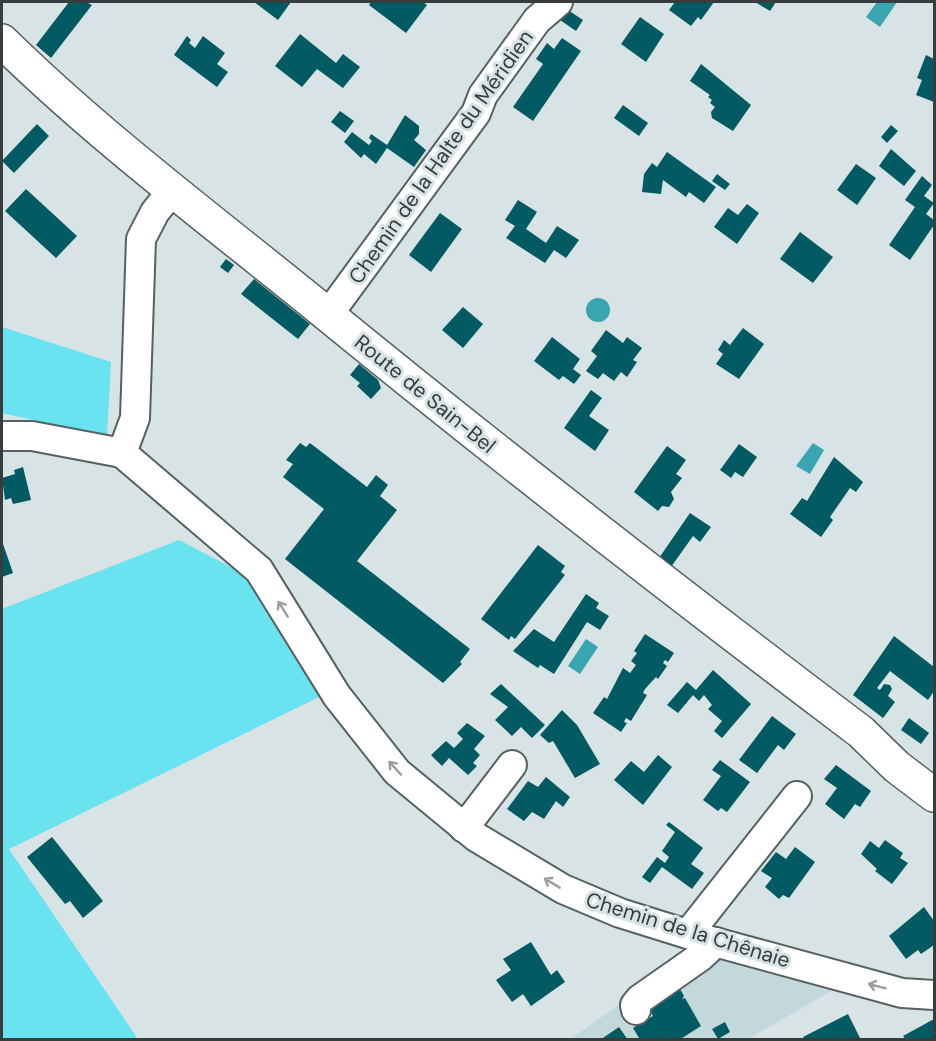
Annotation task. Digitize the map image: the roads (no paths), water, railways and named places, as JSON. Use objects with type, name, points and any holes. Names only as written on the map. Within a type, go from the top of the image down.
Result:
[{"type":"main road","name":"Route de Sain-Bel","points":[[2,41],[56,94],[172,191],[619,549],[861,732],[897,767],[934,795]]},
{"type":"main road","name":"Route de Sain-Bel","points":[[861,732],[903,756],[934,779]]},
{"type":"street","name":"Chemin de la Halte du Méridien","points":[[328,315],[476,113],[483,95],[537,20],[558,2]]},
{"type":"street","points":[[2,436],[32,436],[122,453],[135,418],[141,239],[155,212],[172,191]]},
{"type":"street","name":"Chemin de la Chênaie","points":[[122,453],[259,570],[337,696],[397,772],[464,828],[562,889],[620,913],[902,993],[934,995]]},
{"type":"street","points":[[464,828],[512,765]]},
{"type":"street","points":[[688,934],[797,796]]},
{"type":"street","points":[[636,1010],[635,1005],[640,999],[700,957],[716,942]]}]
